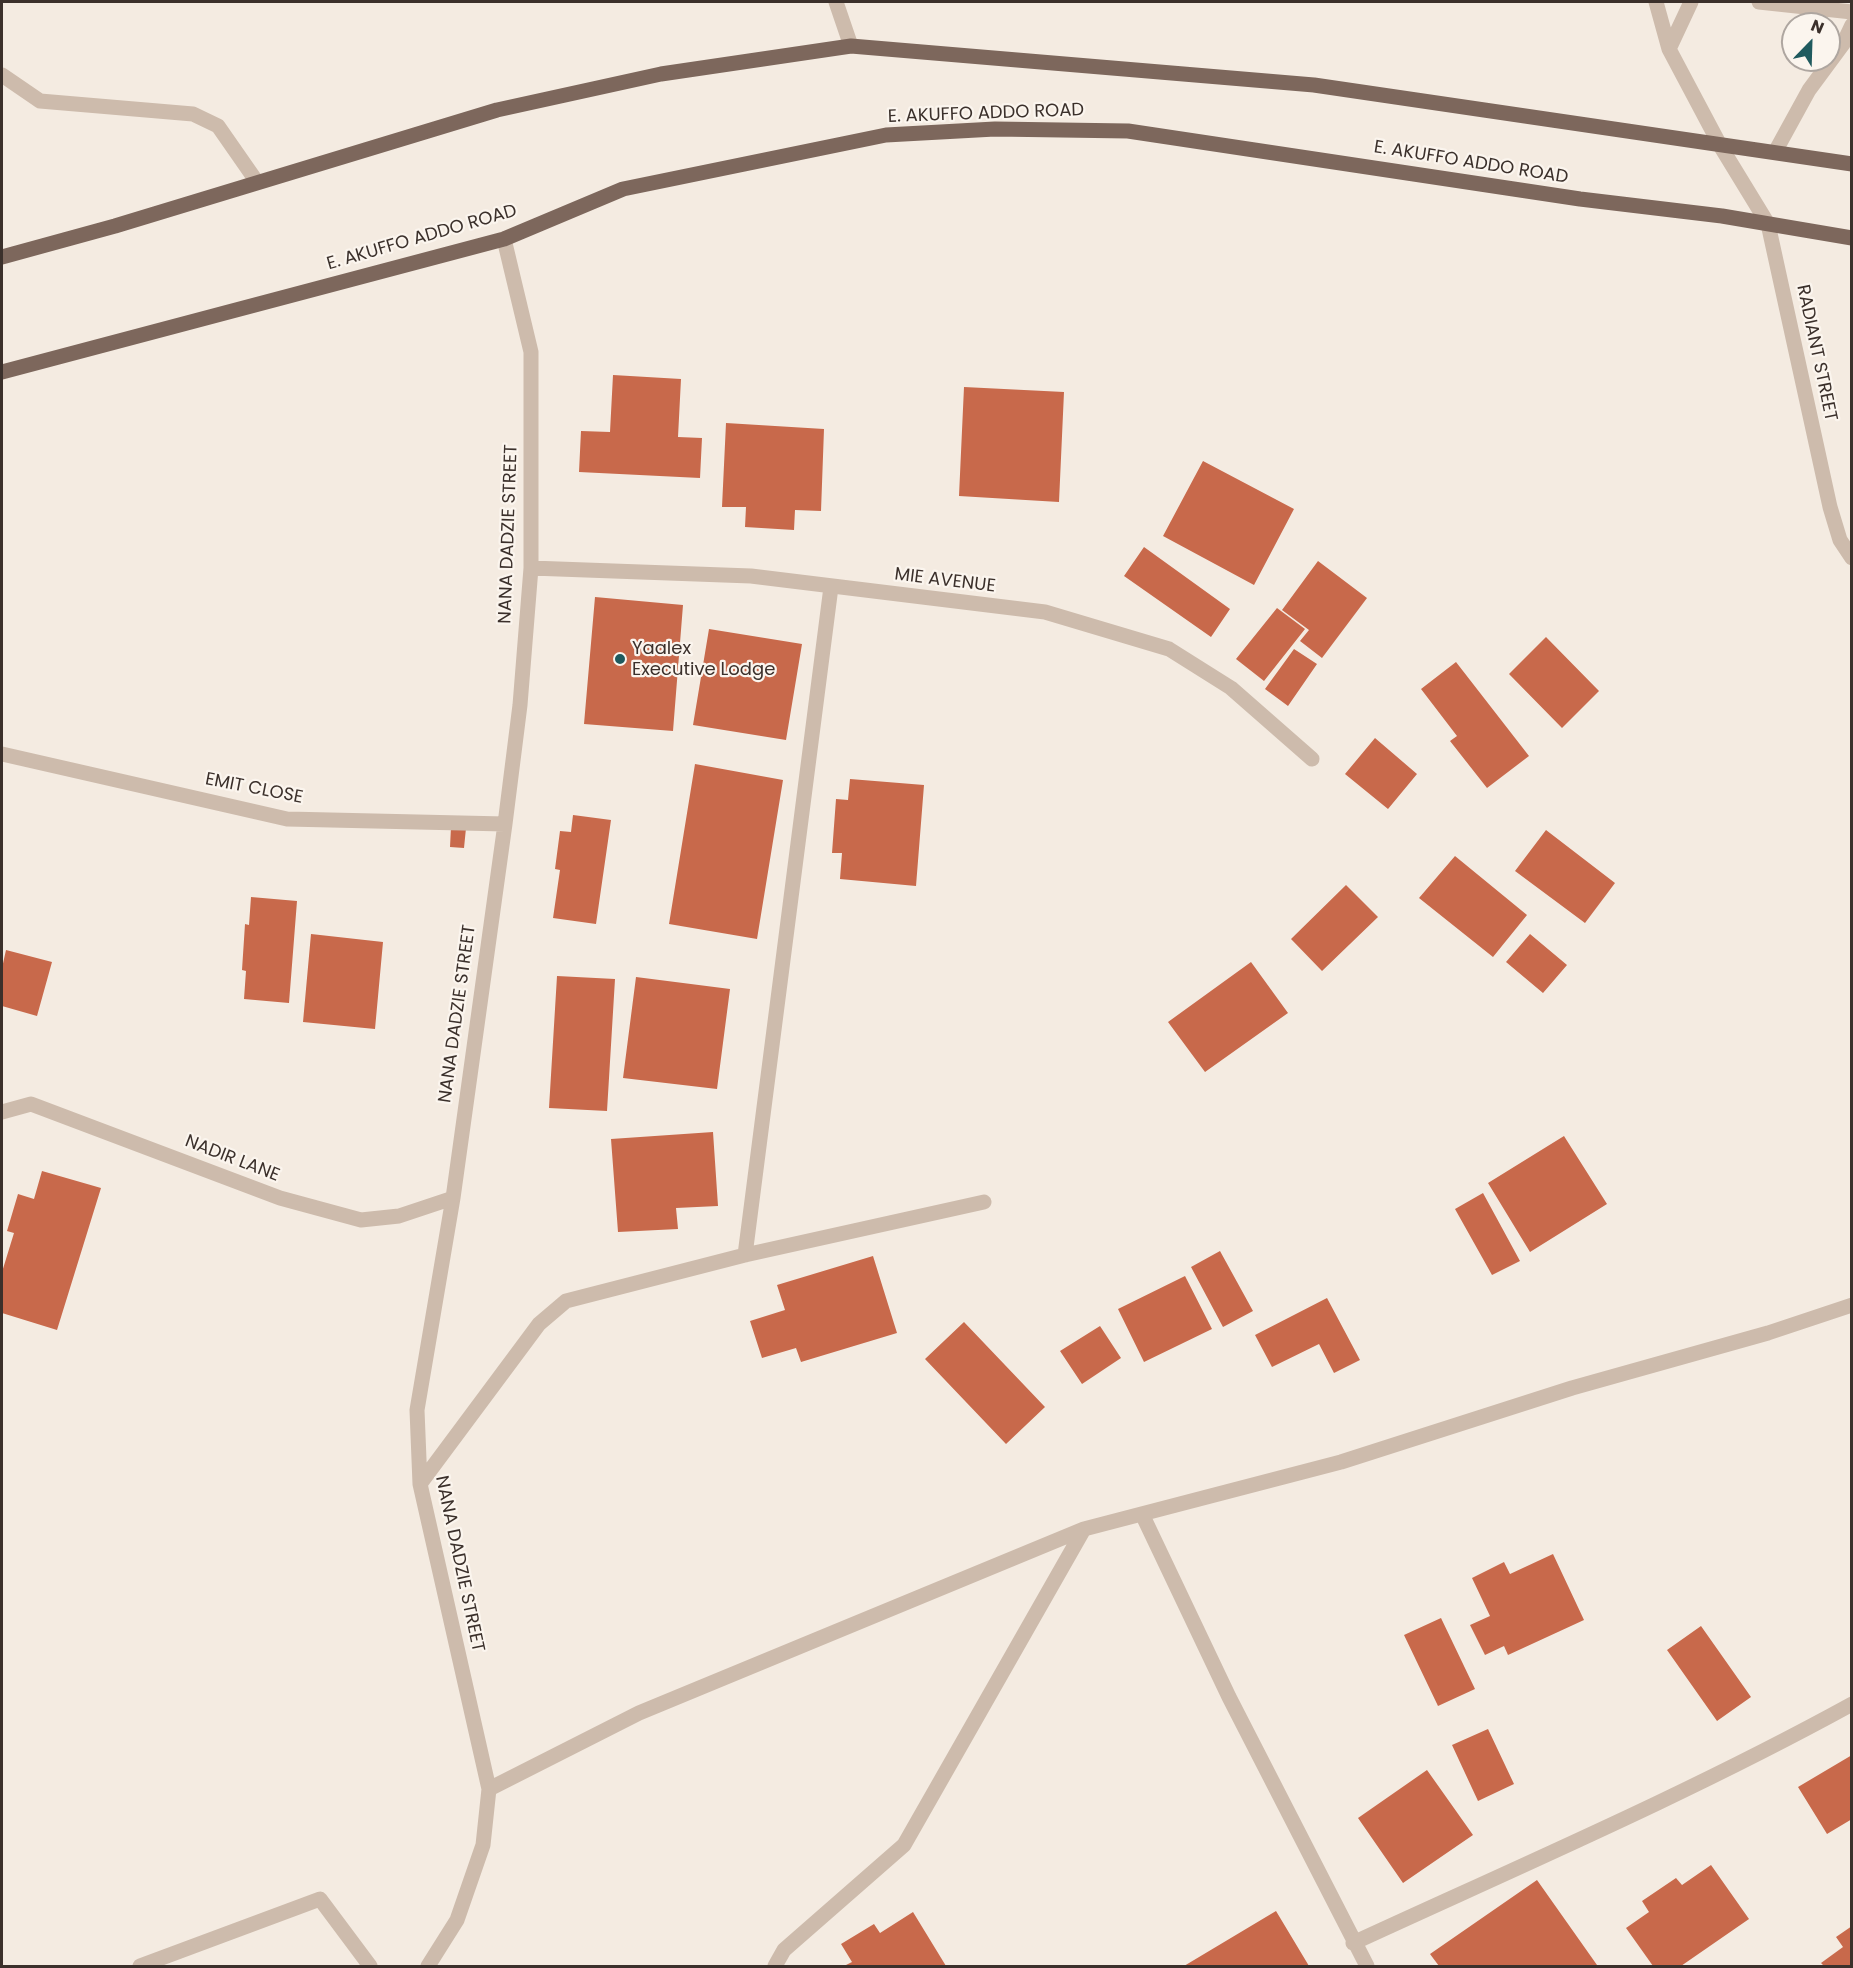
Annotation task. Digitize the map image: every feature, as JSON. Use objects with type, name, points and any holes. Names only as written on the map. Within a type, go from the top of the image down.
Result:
[{"type":"main road","points":[[2,257],[115,226],[497,110],[661,74],[851,46],[1314,85],[1721,147],[1775,152],[1851,164]]},
{"type":"main road","name":"E. AKUFFO ADDO ROAD","points":[[2,372],[504,239],[623,189],[886,135],[995,129],[1128,131],[1851,238]]},
{"type":"street","points":[[836,2],[851,46]]},
{"type":"street","name":"RADIANT STREET","points":[[1656,2],[1670,49],[1721,147],[1768,224],[1830,507],[1840,540],[1851,558]]},
{"type":"street","points":[[1670,49],[1691,2]]},
{"type":"street","points":[[1759,2],[1851,12]]},
{"type":"street","points":[[1775,152],[1809,90],[1847,45],[1851,25]]},
{"type":"street","points":[[2,75],[40,101],[193,114],[218,126],[257,182]]},
{"type":"street","name":"NANA DADZIE STREET","points":[[428,1966],[457,1920],[483,1845],[489,1789],[420,1484],[417,1410],[453,1198],[505,825],[520,705],[531,568],[531,352],[504,239]]},
{"type":"street","name":"MIE AVENUE","points":[[531,568],[751,576],[1045,612],[1169,648],[1231,688],[1312,759]]},
{"type":"street","points":[[745,1255],[831,586]]},
{"type":"street","name":"EMIT CLOSE","points":[[2,754],[287,819],[505,825]]},
{"type":"street","name":"NADIR LANE","points":[[2,1112],[31,1104],[280,1198],[362,1220],[399,1216],[453,1198]]},
{"type":"street","points":[[420,1484],[539,1324],[566,1301],[745,1255],[984,1202]]},
{"type":"street","points":[[489,1789],[639,1713],[1084,1529],[1341,1462],[1572,1388],[1768,1333],[1851,1305]]},
{"type":"street","points":[[1142,1514],[1353,1943],[1367,1966]]},
{"type":"street","points":[[775,1966],[784,1950],[904,1845],[1084,1529]]},
{"type":"street","points":[[1353,1943],[1608,1826],[1806,1729],[1851,1704]]},
{"type":"street","points":[[140,1966],[320,1899],[370,1966]]},
{"type":"building","points":[[613,375],[681,379],[678,437],[702,438],[700,478],[579,472],[581,431],[610,432]]},
{"type":"building","points":[[964,387],[1064,392],[1059,502],[959,496]]},
{"type":"building","points":[[726,423],[824,429],[821,511],[795,510],[794,530],[745,527],[746,507],[722,507]]},
{"type":"building","points":[[1203,461],[1294,509],[1254,585],[1163,536]]},
{"type":"building","points":[[1144,547],[1230,609],[1211,637],[1124,576]]},
{"type":"building","points":[[1318,561],[1367,598],[1322,658],[1300,641],[1309,630],[1282,610]]},
{"type":"building","points":[[595,597],[683,605],[673,731],[584,724]]},
{"type":"building","points":[[1277,608],[1305,629],[1264,681],[1236,659]]},
{"type":"building","points":[[709,629],[802,644],[786,740],[693,725]]},
{"type":"building","points":[[1546,637],[1599,691],[1562,728],[1509,674]]},
{"type":"building","points":[[1294,649],[1317,664],[1288,706],[1265,689]]},
{"type":"building","points":[[1456,662],[1529,756],[1487,788],[1450,741],[1457,736],[1421,689]]},
{"type":"building","points":[[1375,738],[1417,774],[1388,809],[1345,774]]},
{"type":"building","points":[[695,764],[783,780],[757,939],[669,924]]},
{"type":"building","points":[[850,779],[924,785],[916,886],[840,879],[842,853],[832,853],[836,799],[848,800]]},
{"type":"building","points":[[573,815],[611,820],[596,924],[553,918],[560,870],[555,869],[560,831],[571,832]]},
{"type":"building","points":[[451,827],[466,828],[464,848],[450,847]]},
{"type":"building","points":[[1546,830],[1615,883],[1585,923],[1515,871]]},
{"type":"building","points":[[1455,856],[1527,915],[1493,957],[1419,898]]},
{"type":"building","points":[[1346,885],[1378,917],[1322,971],[1291,939]]},
{"type":"building","points":[[251,897],[297,901],[289,1003],[244,999],[246,971],[242,970],[245,924],[249,925]]},
{"type":"building","points":[[311,934],[383,942],[375,1029],[303,1022]]},
{"type":"building","points":[[1530,934],[1567,965],[1543,993],[1506,962]]},
{"type":"building","points":[[6,950],[52,962],[37,1016],[2,1006],[2,968]]},
{"type":"building","points":[[1251,962],[1288,1013],[1205,1072],[1168,1022]]},
{"type":"building","points":[[557,976],[615,979],[607,1111],[549,1108]]},
{"type":"building","points":[[636,977],[730,989],[717,1089],[623,1078]]},
{"type":"building","points":[[713,1132],[718,1206],[676,1208],[678,1229],[618,1232],[611,1139]]},
{"type":"building","points":[[1564,1136],[1607,1204],[1530,1252],[1488,1183]]},
{"type":"building","points":[[42,1171],[101,1188],[57,1330],[2,1313],[2,1272],[14,1233],[7,1231],[18,1194],[34,1199]]},
{"type":"building","points":[[1483,1193],[1520,1261],[1492,1275],[1455,1209]]},
{"type":"building","points":[[1220,1251],[1253,1311],[1223,1327],[1191,1267]]},
{"type":"building","points":[[873,1256],[897,1333],[801,1362],[796,1348],[762,1358],[750,1321],[785,1310],[777,1285]]},
{"type":"building","points":[[1185,1276],[1212,1329],[1144,1362],[1118,1309]]},
{"type":"building","points":[[1327,1298],[1360,1360],[1334,1373],[1319,1344],[1272,1367],[1255,1335]]},
{"type":"building","points":[[964,1322],[1045,1407],[1006,1444],[925,1359]]},
{"type":"building","points":[[1100,1326],[1121,1358],[1082,1384],[1060,1351]]},
{"type":"building","points":[[1553,1554],[1584,1620],[1508,1655],[1504,1646],[1485,1655],[1470,1625],[1490,1616],[1472,1578],[1504,1562],[1510,1574]]},
{"type":"building","points":[[1441,1618],[1475,1689],[1438,1706],[1404,1635]]},
{"type":"building","points":[[1701,1626],[1751,1697],[1717,1721],[1667,1650]]},
{"type":"building","points":[[1488,1729],[1514,1784],[1478,1801],[1452,1745]]},
{"type":"building","points":[[1852,1755],[1852,1819],[1827,1834],[1798,1787]]},
{"type":"building","points":[[1427,1770],[1473,1835],[1403,1883],[1358,1818]]},
{"type":"building","points":[[1711,1865],[1749,1919],[1681,1966],[1653,1966],[1626,1928],[1649,1912],[1642,1901],[1676,1878],[1682,1885]]},
{"type":"building","points":[[1537,1880],[1597,1965],[1439,1966],[1430,1954]]},
{"type":"building","points":[[1276,1911],[1309,1966],[1184,1966]]},
{"type":"building","points":[[913,1912],[946,1966],[844,1966],[852,1962],[841,1944],[874,1924],[880,1933]]},
{"type":"building","points":[[1852,1926],[1852,1966],[1824,1966],[1821,1963],[1843,1947],[1836,1937]]},
{"type":"place","name":"Yaalex Executive Lodge","points":[[620,659]]}]
